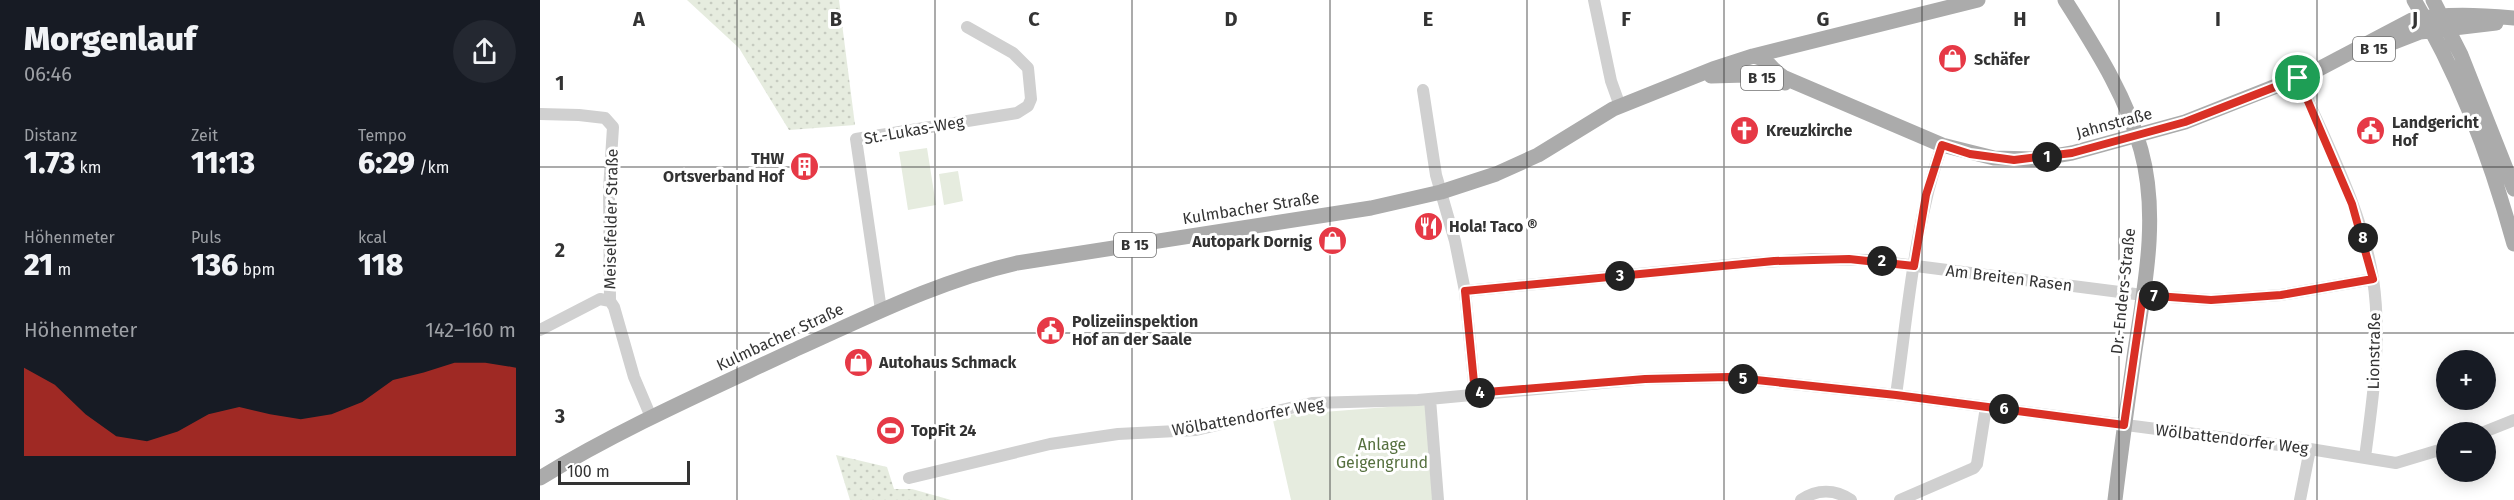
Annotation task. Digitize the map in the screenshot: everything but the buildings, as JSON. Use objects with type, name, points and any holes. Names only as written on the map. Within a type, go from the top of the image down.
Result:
[{"type":"main road","name":"Kulmbacher Straße","points":[[540,478],[592,447],[651,417],[881,310],[966,277],[1017,264],[1371,208],[1441,192],[1496,174],[1538,155],[1620,106],[1693,77],[1753,57],[1978,0]]},
{"type":"main road","name":"Dr.-Enders-Straße","points":[[2065,0],[2101,57],[2121,98],[2137,137],[2146,176],[2148,245],[2115,500]]},
{"type":"main road","points":[[2414,0],[2428,24],[2483,149],[2514,244]]},
{"type":"main road","points":[[2433,0],[2446,23],[2513,183]]},
{"type":"main road","points":[[2446,23],[2477,15],[2514,19]]},
{"type":"main road","name":"Jahnstraße","points":[[1753,57],[1762,57],[1775,73],[1785,78],[1942,145],[1970,154],[2014,160],[2072,153],[2185,122],[2317,70],[2405,22],[2428,24]]},
{"type":"main road","name":"B 15","points":[[2428,24],[2446,23]]},
{"type":"main road","name":"B 15","points":[[1693,77],[1733,74],[1757,76],[1828,96]]},
{"type":"street","points":[[1594,0],[1611,81],[1620,106]]},
{"type":"street","name":"St.-Lukas-Weg","points":[[881,310],[856,139],[1017,113],[1028,106],[1031,99],[1028,68],[1020,58],[967,27]]},
{"type":"street","name":"Lionstraße","points":[[2298,78],[2352,204],[2373,279],[2377,345],[2366,457]]},
{"type":"street","points":[[1423,90],[1436,175],[1455,241],[1465,291],[1475,393]]},
{"type":"street","name":"Meiselfelder Straße","points":[[540,114],[605,118],[613,127],[609,190],[610,301],[614,307],[634,377],[651,417]]},
{"type":"street","points":[[1896,395],[1926,195],[1942,145]]},
{"type":"street","name":"Am Breiten Rasen","points":[[1465,291],[1774,261],[1849,259],[2143,295],[2211,300],[2281,295],[2373,279]]},
{"type":"street","points":[[540,330],[600,299],[610,301]]},
{"type":"street","name":"Wölbattendorfer Weg","points":[[909,477],[1050,444],[1118,434],[1196,430],[1312,403],[1430,399],[1475,393],[1645,379],[1728,377],[1896,395],[2310,449],[2396,463],[2436,451]]},
{"type":"street","points":[[1430,399],[1438,500]]},
{"type":"street","points":[[1900,500],[1974,468],[1977,464],[1986,407]]},
{"type":"street","points":[[2496,427],[2514,420]]},
{"type":"street","points":[[2300,500],[2310,449]]},
{"type":"street","points":[[1801,500],[1820,491],[1833,492],[1851,500]]},
{"type":"green space","points":[[687,0],[839,0],[855,125],[789,130],[739,48]]},
{"type":"green space","points":[[927,148],[936,205],[908,210],[899,152]]},
{"type":"green space","points":[[958,171],[963,201],[944,205],[939,174]]},
{"type":"green space","name":"Anlage Geigengrund","points":[[1426,404],[1434,500],[1291,500],[1272,416]]},
{"type":"green space","points":[[836,455],[887,467],[894,489],[912,489],[951,500],[850,500]]},
{"type":"place","name":"Schäfer","points":[[1953,59]]},
{"type":"place","name":"Kreuzkirche","points":[[1745,130]]},
{"type":"place","name":"Landgericht Hof","points":[[2371,131]]},
{"type":"place","name":"THW Ortsverband Hof","points":[[805,167]]},
{"type":"place","name":"Hola! Taco ®","points":[[1428,226]]},
{"type":"place","name":"Autopark Dornig","points":[[1333,241]]},
{"type":"place","name":"Polizeiinspektion Hof an der Saale","points":[[1051,330]]},
{"type":"place","name":"Autohaus Schmack","points":[[858,362]]},
{"type":"place","name":"TopFit 24","points":[[890,430]]},
{"type":"route","points":[[2298,78],[2352,204],[2373,279],[2281,295],[2211,300],[2143,295],[2124,425],[1896,395],[1728,377],[1645,379],[1475,393],[1465,291],[1774,261],[1849,259],[1914,266],[1926,195],[1942,145],[1970,154],[2014,160],[2072,153],[2162,130],[2298,78]]}]
